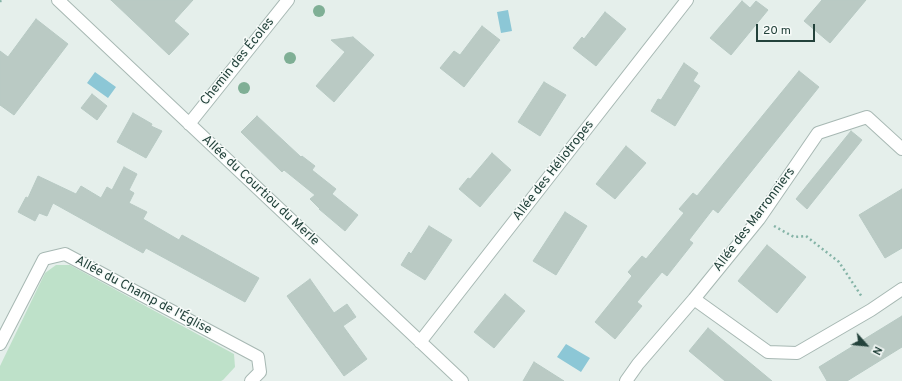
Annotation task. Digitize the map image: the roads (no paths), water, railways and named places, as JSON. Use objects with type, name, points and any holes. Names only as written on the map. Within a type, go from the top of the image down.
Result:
[{"type":"street","name":"Allée du Courtiou du Merle","points":[[58,0],[462,381]]},
{"type":"street","name":"Chemin des Écoles","points":[[189,124],[288,0]]},
{"type":"street","name":"Allée des Héliotropes","points":[[420,342],[687,0]]},
{"type":"street","name":"Allée des Marronniers","points":[[626,381],[638,364],[694,299],[759,219],[818,133],[867,117],[902,149]]},
{"type":"street","name":"Allée du Champ de l'Église","points":[[0,344],[44,259],[65,254],[258,357],[260,372],[251,381]]},
{"type":"street","points":[[694,299],[768,352],[797,353],[871,310],[902,289]]},
{"type":"water","points":[[508,10],[512,31],[501,33],[497,12]]},
{"type":"water","points":[[95,72],[116,87],[108,98],[87,83]]},
{"type":"water","points":[[566,344],[590,358],[581,372],[557,357]]}]
